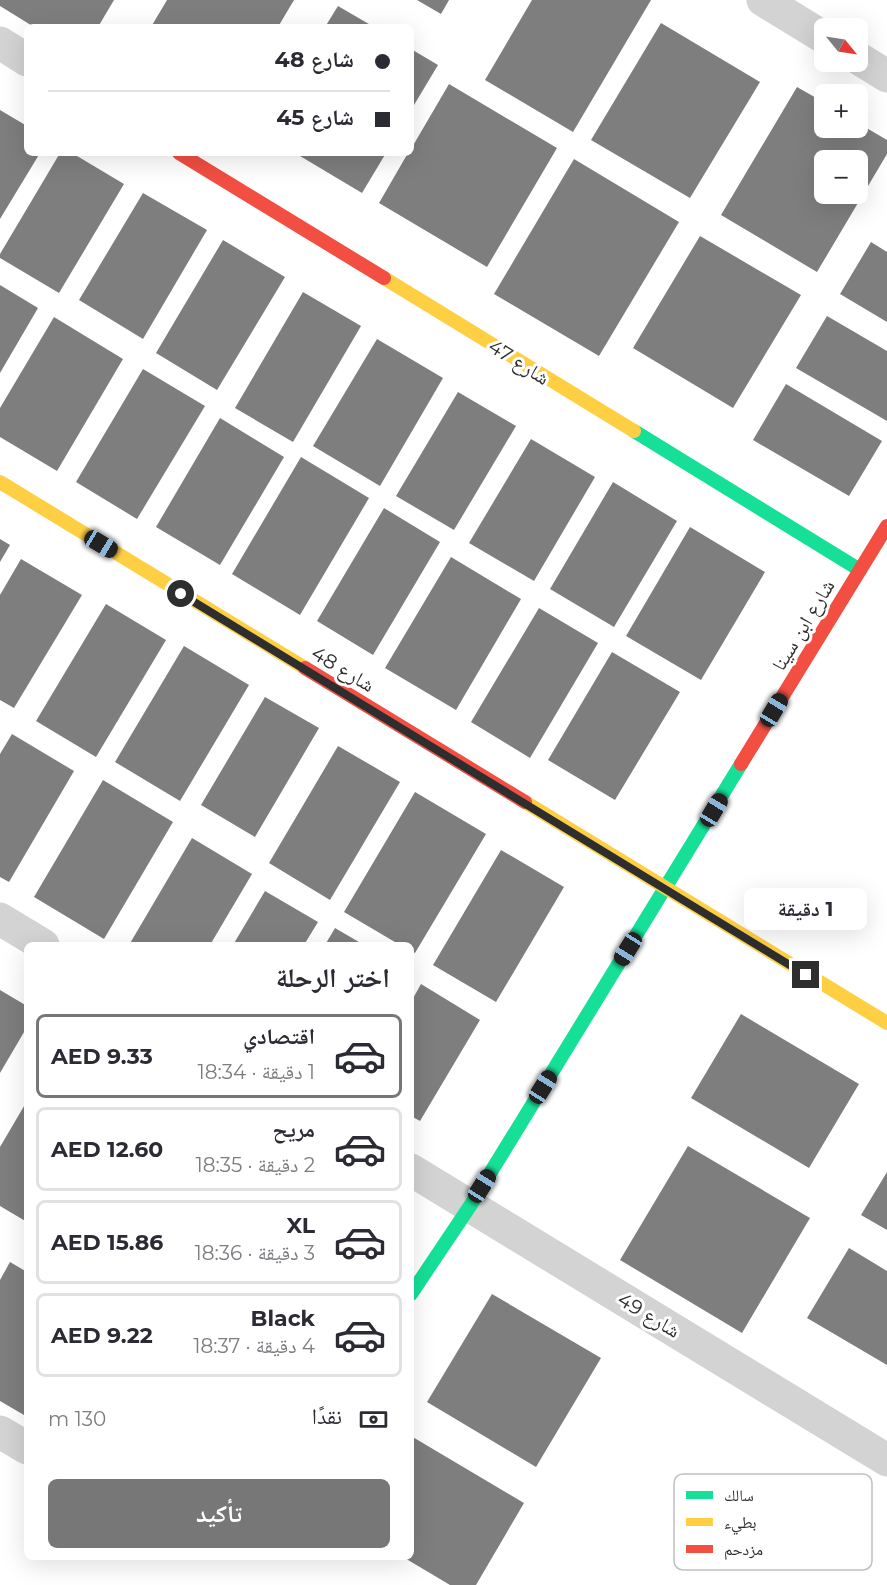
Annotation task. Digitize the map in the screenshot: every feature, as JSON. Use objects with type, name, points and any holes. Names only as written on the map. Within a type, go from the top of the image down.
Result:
[{"type":"street","points":[[763,0],[814,31]]},
{"type":"street","points":[[0,44],[24,58]]},
{"type":"street","points":[[868,64],[887,76]]},
{"type":"street","name":"شارع 47","points":[[184,156],[860,570]]},
{"type":"street","name":"شارع 48","points":[[0,482],[665,890],[887,1023]]},
{"type":"street","name":"شارع ابن سينا","points":[[414,1290],[470,1206],[887,526]]},
{"type":"street","points":[[0,919],[38,942]]},
{"type":"street","name":"شارع 49","points":[[414,1172],[887,1460]]},
{"type":"street","points":[[0,1432],[24,1446]]},
{"type":"building","points":[[0,0],[114,0],[100,24],[29,24],[0,6]]},
{"type":"building","points":[[167,0],[294,0],[280,24],[153,24]]},
{"type":"building","points":[[417,0],[449,0],[441,14]]},
{"type":"building","points":[[532,0],[651,0],[573,132],[485,80]]},
{"type":"building","points":[[338,6],[369,24],[327,24]]},
{"type":"building","points":[[661,23],[760,82],[690,198],[591,140]]},
{"type":"building","points":[[414,51],[438,65],[414,105]]},
{"type":"building","points":[[449,84],[557,148],[487,267],[379,203],[406,156],[414,156],[414,144]]},
{"type":"building","points":[[797,87],[814,97],[814,138],[868,138],[868,129],[887,140],[887,154],[868,186],[868,150],[814,150],[814,204],[857,204],[817,272],[721,215]]},
{"type":"building","points":[[0,110],[24,124],[24,156],[38,156],[0,219]]},
{"type":"building","points":[[58,156],[77,156],[124,184],[59,293],[0,258],[0,254]]},
{"type":"building","points":[[300,156],[384,156],[362,193]]},
{"type":"building","points":[[574,159],[679,222],[599,356],[494,294]]},
{"type":"building","points":[[143,193],[207,230],[143,339],[79,300]]},
{"type":"building","points":[[700,236],[801,295],[733,408],[633,348]]},
{"type":"building","points":[[223,240],[285,277],[217,390],[156,353]]},
{"type":"building","points":[[871,242],[887,252],[887,322],[840,294]]},
{"type":"building","points":[[0,285],[38,308],[0,373]]},
{"type":"building","points":[[303,292],[361,326],[293,442],[235,408]]},
{"type":"building","points":[[827,316],[887,351],[887,421],[796,368]]},
{"type":"building","points":[[54,317],[123,359],[57,471],[0,437],[0,408]]},
{"type":"building","points":[[377,339],[443,378],[380,486],[313,446]]},
{"type":"building","points":[[143,369],[205,406],[137,519],[76,482]]},
{"type":"building","points":[[786,384],[882,441],[849,496],[753,440]]},
{"type":"building","points":[[458,392],[516,426],[454,530],[396,496]]},
{"type":"building","points":[[220,418],[284,457],[220,565],[156,527]]},
{"type":"building","points":[[531,439],[595,477],[534,581],[469,543]]},
{"type":"building","points":[[301,457],[369,498],[300,615],[232,574]]},
{"type":"building","points":[[613,482],[677,521],[614,627],[550,589]]},
{"type":"building","points":[[384,508],[440,542],[373,655],[317,621]]},
{"type":"building","points":[[690,527],[765,572],[701,680],[626,636]]},
{"type":"building","points":[[0,539],[10,545],[0,562]]},
{"type":"building","points":[[451,557],[521,599],[456,710],[385,668]]},
{"type":"building","points":[[21,559],[82,595],[14,708],[0,700],[0,595]]},
{"type":"building","points":[[106,604],[166,640],[96,757],[36,721]]},
{"type":"building","points":[[539,608],[598,643],[530,758],[471,722]]},
{"type":"building","points":[[184,646],[249,685],[180,801],[115,762]]},
{"type":"building","points":[[612,652],[680,692],[615,800],[548,760]]},
{"type":"building","points":[[265,697],[319,728],[255,837],[201,805]]},
{"type":"building","points":[[12,734],[74,771],[9,882],[0,877],[0,754]]},
{"type":"building","points":[[338,746],[400,782],[330,900],[269,863]]},
{"type":"building","points":[[103,780],[173,822],[104,939],[34,897]]},
{"type":"building","points":[[415,792],[486,834],[415,953],[414,942],[395,942],[344,912]]},
{"type":"building","points":[[192,838],[252,874],[212,942],[131,942]]},
{"type":"building","points":[[501,850],[564,887],[496,1002],[433,965]]},
{"type":"building","points":[[265,891],[318,922],[306,942],[235,942]]},
{"type":"building","points":[[335,928],[359,942],[327,942]]},
{"type":"building","points":[[421,984],[480,1020],[420,1121],[414,1118],[414,997]]},
{"type":"building","points":[[0,990],[24,1004],[24,1032],[0,1073]]},
{"type":"building","points":[[741,1014],[859,1084],[809,1168],[691,1098]]},
{"type":"building","points":[[24,1106],[24,1220],[0,1206],[0,1147]]},
{"type":"building","points":[[688,1146],[810,1218],[742,1333],[620,1260]]},
{"type":"building","points":[[887,1172],[887,1230],[861,1215]]},
{"type":"building","points":[[849,1248],[887,1271],[887,1365],[807,1318]]},
{"type":"building","points":[[10,1262],[24,1270],[24,1415],[0,1401],[0,1280]]},
{"type":"building","points":[[492,1294],[601,1358],[536,1467],[427,1402]]},
{"type":"building","points":[[414,1438],[524,1503],[476,1585],[450,1585],[408,1560],[414,1560]]},
{"type":"traffic: fast","points":[[634,431],[860,570]]},
{"type":"traffic: fast","points":[[414,1290],[470,1206],[741,764]]},
{"type":"traffic: slow","points":[[384,278],[634,431]]},
{"type":"traffic: slow","points":[[0,482],[305,668]]},
{"type":"traffic: slow","points":[[525,802],[887,1023]]},
{"type":"traffic: jam","points":[[184,156],[384,278]]},
{"type":"traffic: jam","points":[[741,764],[887,526]]},
{"type":"traffic: jam","points":[[305,668],[525,802]]},
{"type":"route","points":[[181,594],[806,975]]}]
